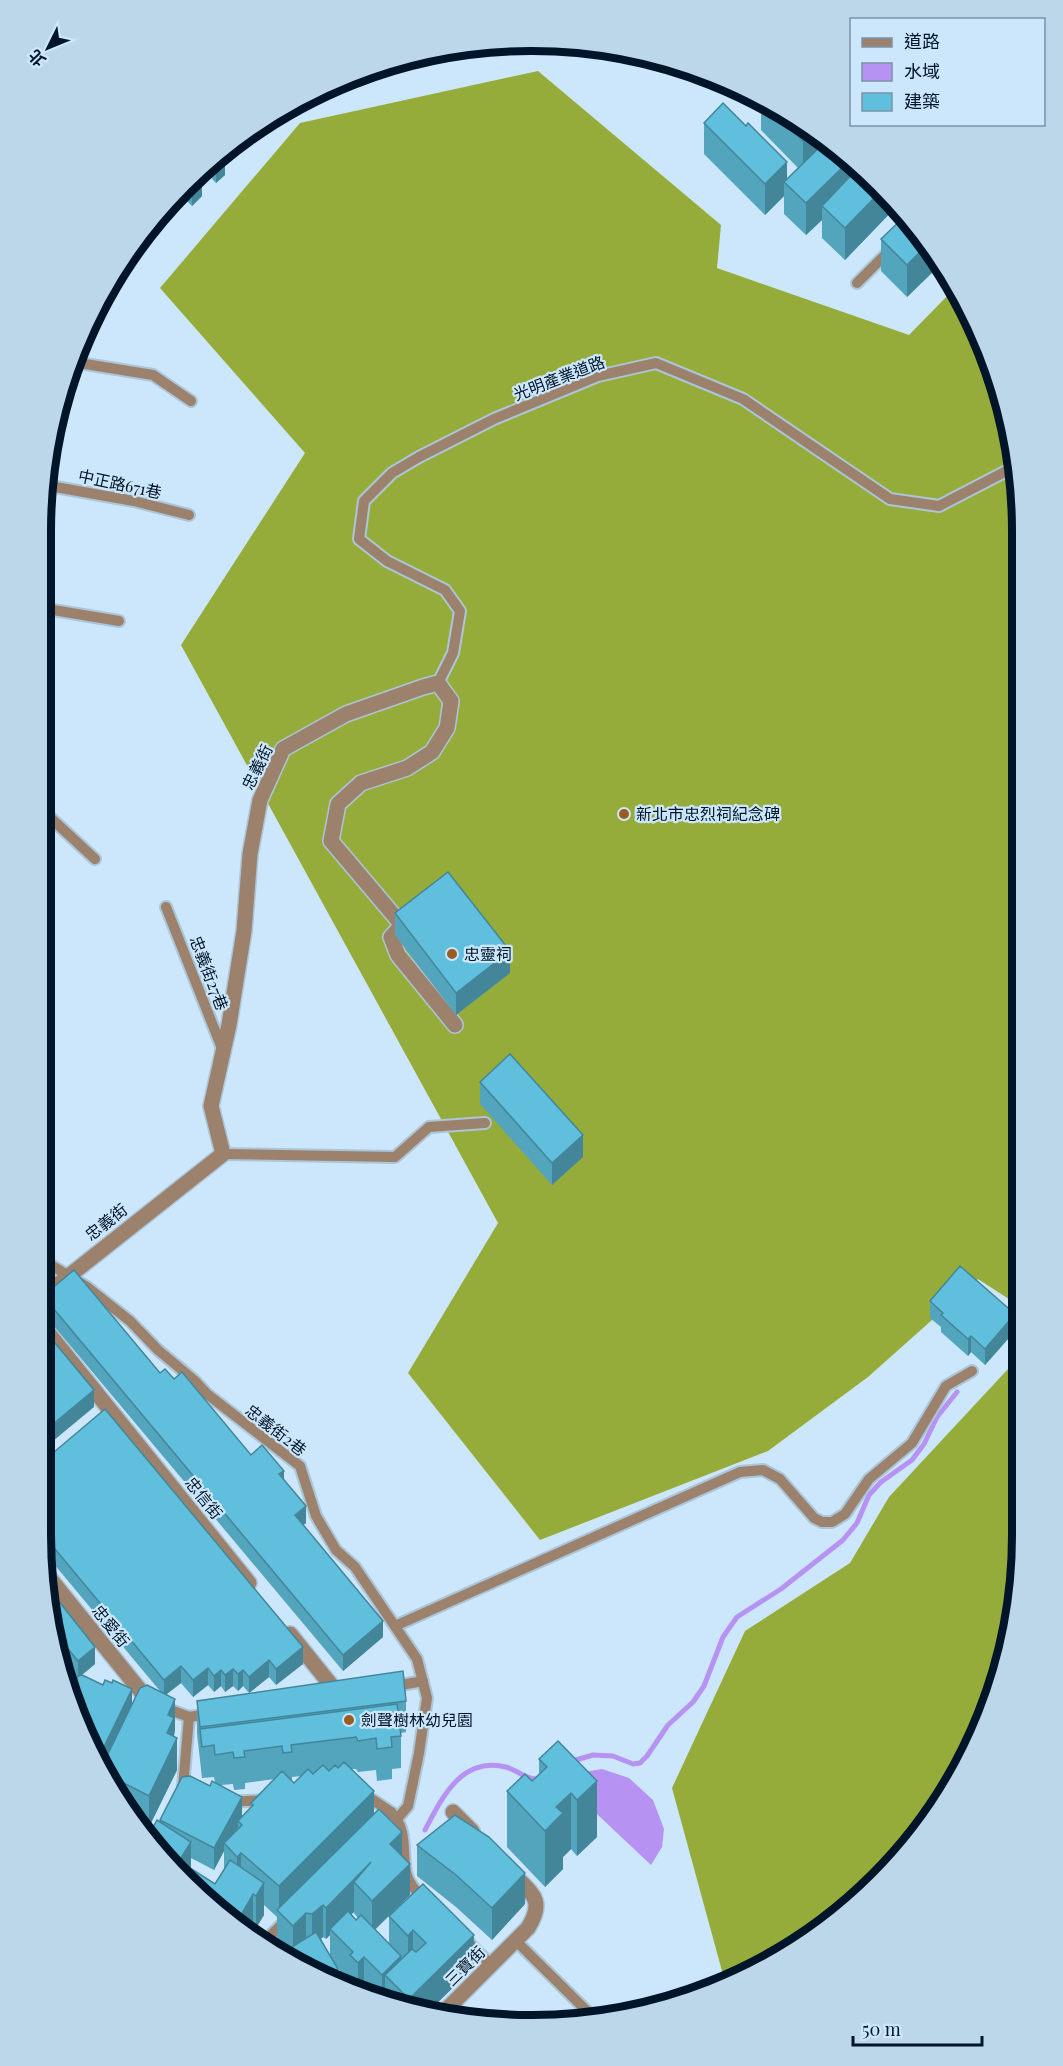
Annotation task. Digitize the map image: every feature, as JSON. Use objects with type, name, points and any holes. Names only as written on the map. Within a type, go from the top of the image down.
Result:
[{"type":"street","points":[[438,683],[451,701],[447,728],[432,752],[407,768],[361,783],[338,804],[331,841],[402,925],[391,937],[398,955],[454,1025]]},
{"type":"street","name":"忠義街","points":[[51,1289],[223,1154],[211,1106],[244,931],[250,854],[260,800],[283,749],[346,714],[438,683]]},
{"type":"street","name":"忠信街","points":[[51,1338],[104,1412],[259,1595]]},
{"type":"street","name":"忠愛街","points":[[54,1583],[143,1694],[140,1704]]},
{"type":"street","points":[[281,1623],[339,1695]]},
{"type":"street","points":[[453,1812],[485,1845]]},
{"type":"street","name":"三寶街","points":[[448,2008],[528,1928],[536,1915],[538,1906],[532,1894],[500,1861]]},
{"type":"lane","points":[[856,283],[898,242]]},
{"type":"lane","points":[[82,363],[153,375],[191,401]]},
{"type":"lane","name":"光明產業道路","points":[[438,683],[453,653],[460,611],[445,590],[387,561],[359,539],[364,501],[392,473],[419,457],[494,418],[598,376],[656,363],[743,399],[890,499],[939,506],[1008,470]]},
{"type":"lane","name":"中正路671巷","points":[[53,486],[134,501],[189,515]]},
{"type":"lane","points":[[51,611],[120,621]]},
{"type":"lane","points":[[51,817],[95,859]]},
{"type":"lane","name":"忠義街27巷","points":[[166,907],[223,1051]]},
{"type":"lane","points":[[223,1154],[395,1157],[429,1127],[485,1123]]},
{"type":"lane","name":"忠義街2巷","points":[[51,1266],[87,1287],[130,1321],[207,1394],[300,1466],[316,1516],[336,1550],[356,1568],[417,1659],[427,1698],[408,1806],[367,1837]]},
{"type":"lane","points":[[394,1626],[740,1472],[763,1470],[780,1479],[814,1518],[822,1522],[832,1522],[845,1514],[869,1479],[912,1443],[946,1386],[972,1371]]},
{"type":"lane","points":[[381,1688],[423,1682]]},
{"type":"lane","points":[[140,1704],[189,1717],[224,1712]]},
{"type":"lane","points":[[184,1791],[189,1717]]},
{"type":"lane","points":[[354,1787],[394,1816],[404,1840],[406,1873],[426,1907]]},
{"type":"lane","points":[[214,1798],[225,1802],[269,1802]]},
{"type":"lane","points":[[269,1937],[295,1910]]},
{"type":"lane","points":[[459,1933],[491,1965]]},
{"type":"lane","points":[[515,1940],[588,2012]]},
{"type":"green space","points":[[538,71],[721,225],[717,268],[909,335],[949,294],[986,377],[1003,438],[1011,500],[1012,532],[1012,1301],[978,1279],[868,1377],[768,1451],[540,1540],[408,1373],[498,1223],[181,645],[305,453],[160,288],[300,123]]},
{"type":"green space","points":[[1012,1365],[1012,1534],[1008,1597],[996,1659],[962,1747],[948,1775],[913,1827],[893,1851],[848,1896],[824,1916],[772,1951],[723,1974],[672,1788],[745,1631],[850,1563],[889,1497]]},
{"type":"water","points":[[602,1769],[629,1778],[653,1800],[664,1829],[662,1847],[651,1865],[563,1782],[578,1773]]},
{"type":"building","points":[[723,103],[746,126],[748,123],[787,162],[765,184],[704,123]]},
{"type":"building","points":[[786,124],[806,138],[803,141]]},
{"type":"building","points":[[820,147],[844,166],[806,203],[784,182]]},
{"type":"building","points":[[852,174],[875,197],[845,228],[822,206]]},
{"type":"building","points":[[899,222],[921,251],[907,265],[881,239]]},
{"type":"building","name":"忠靈祠","points":[[448,872],[510,951],[456,993],[395,913]]},
{"type":"building","points":[[510,1054],[583,1135],[552,1163],[480,1082]]},
{"type":"building","points":[[960,1266],[1012,1311],[1012,1318],[985,1349],[971,1336],[968,1339],[941,1315],[943,1313],[930,1301]]},
{"type":"building","points":[[74,1270],[160,1373],[165,1369],[174,1379],[182,1372],[251,1455],[262,1445],[284,1471],[279,1474],[306,1506],[295,1515],[383,1621],[343,1655],[51,1306],[51,1289]]},
{"type":"building","points":[[51,1338],[94,1390],[51,1426]]},
{"type":"building","points":[[105,1409],[303,1647],[276,1669],[269,1660],[249,1677],[243,1670],[238,1674],[233,1669],[225,1675],[221,1670],[214,1676],[208,1668],[193,1680],[181,1666],[164,1680],[51,1545],[51,1455]]},
{"type":"building","points":[[55,1596],[95,1647],[78,1661],[69,1650],[66,1653]]},
{"type":"building","points":[[403,1671],[406,1701],[200,1727],[197,1701]]},
{"type":"building","points":[[82,1675],[103,1685],[105,1680],[112,1683],[113,1680],[132,1689],[102,1750],[75,1682],[78,1676]]},
{"type":"building","points":[[147,1685],[175,1699],[168,1715],[174,1718],[167,1733],[177,1738],[149,1796],[118,1780],[106,1757],[140,1688]]},
{"type":"building","points":[[397,1704],[401,1736],[391,1737],[392,1747],[377,1749],[376,1738],[358,1741],[356,1737],[291,1745],[292,1752],[283,1753],[282,1746],[244,1751],[245,1757],[234,1758],[233,1752],[215,1755],[214,1745],[202,1747],[200,1729]]},
{"type":"building","points":[[558,1741],[597,1781],[577,1800],[571,1793],[556,1807],[563,1813],[545,1831],[507,1791],[525,1774],[532,1781],[547,1767],[539,1759]]},
{"type":"building","points":[[344,1762],[374,1791],[279,1886],[241,1853],[237,1857],[224,1843],[242,1825],[238,1821],[253,1805],[251,1803],[282,1771],[294,1783],[308,1769],[313,1774],[323,1765],[329,1771],[335,1765],[338,1768]]},
{"type":"building","points":[[190,1776],[210,1786],[212,1781],[242,1797],[214,1848],[160,1820],[182,1777]]},
{"type":"building","points":[[379,1809],[402,1832],[390,1844],[410,1864],[372,1901],[354,1882],[371,1862],[326,1908],[323,1905],[312,1914],[306,1913],[293,1926],[277,1910]]},
{"type":"building","points":[[455,1815],[489,1837],[525,1873],[492,1908],[456,1875],[417,1845]]},
{"type":"building","points":[[157,1820],[191,1842],[179,1861],[170,1851],[152,1829]]},
{"type":"building","points":[[230,1860],[264,1883],[256,1896],[253,1894],[240,1917],[180,1862],[215,1884]]},
{"type":"building","points":[[423,1884],[474,1935],[409,1999],[385,1975],[412,1949],[416,1952],[426,1943],[413,1930],[408,1936],[389,1916]]},
{"type":"building","points":[[348,1911],[356,1920],[361,1915],[401,1956],[382,1975],[364,1957],[358,1963],[350,1955],[353,1952],[330,1929]]},
{"type":"building","points":[[316,1932],[338,1969],[333,1971],[288,1949]]},
{"type":"waterway","points":[[569,1762],[593,1755],[613,1756],[633,1764],[640,1763],[668,1725],[693,1702],[704,1686],[723,1637],[737,1617],[781,1589],[843,1540],[857,1523],[869,1495],[881,1482],[912,1460],[924,1444],[937,1417],[957,1392]]},
{"type":"waterway","points":[[425,1830],[438,1805],[455,1782],[477,1768],[490,1765],[506,1767],[527,1777],[541,1779]]},
{"type":"place","name":"新北市忠烈祠紀念碑","points":[[624,814]]},
{"type":"place","name":"忠靈祠","points":[[452,954]]},
{"type":"place","name":"劍聲樹林幼兒園","points":[[349,1720]]}]
